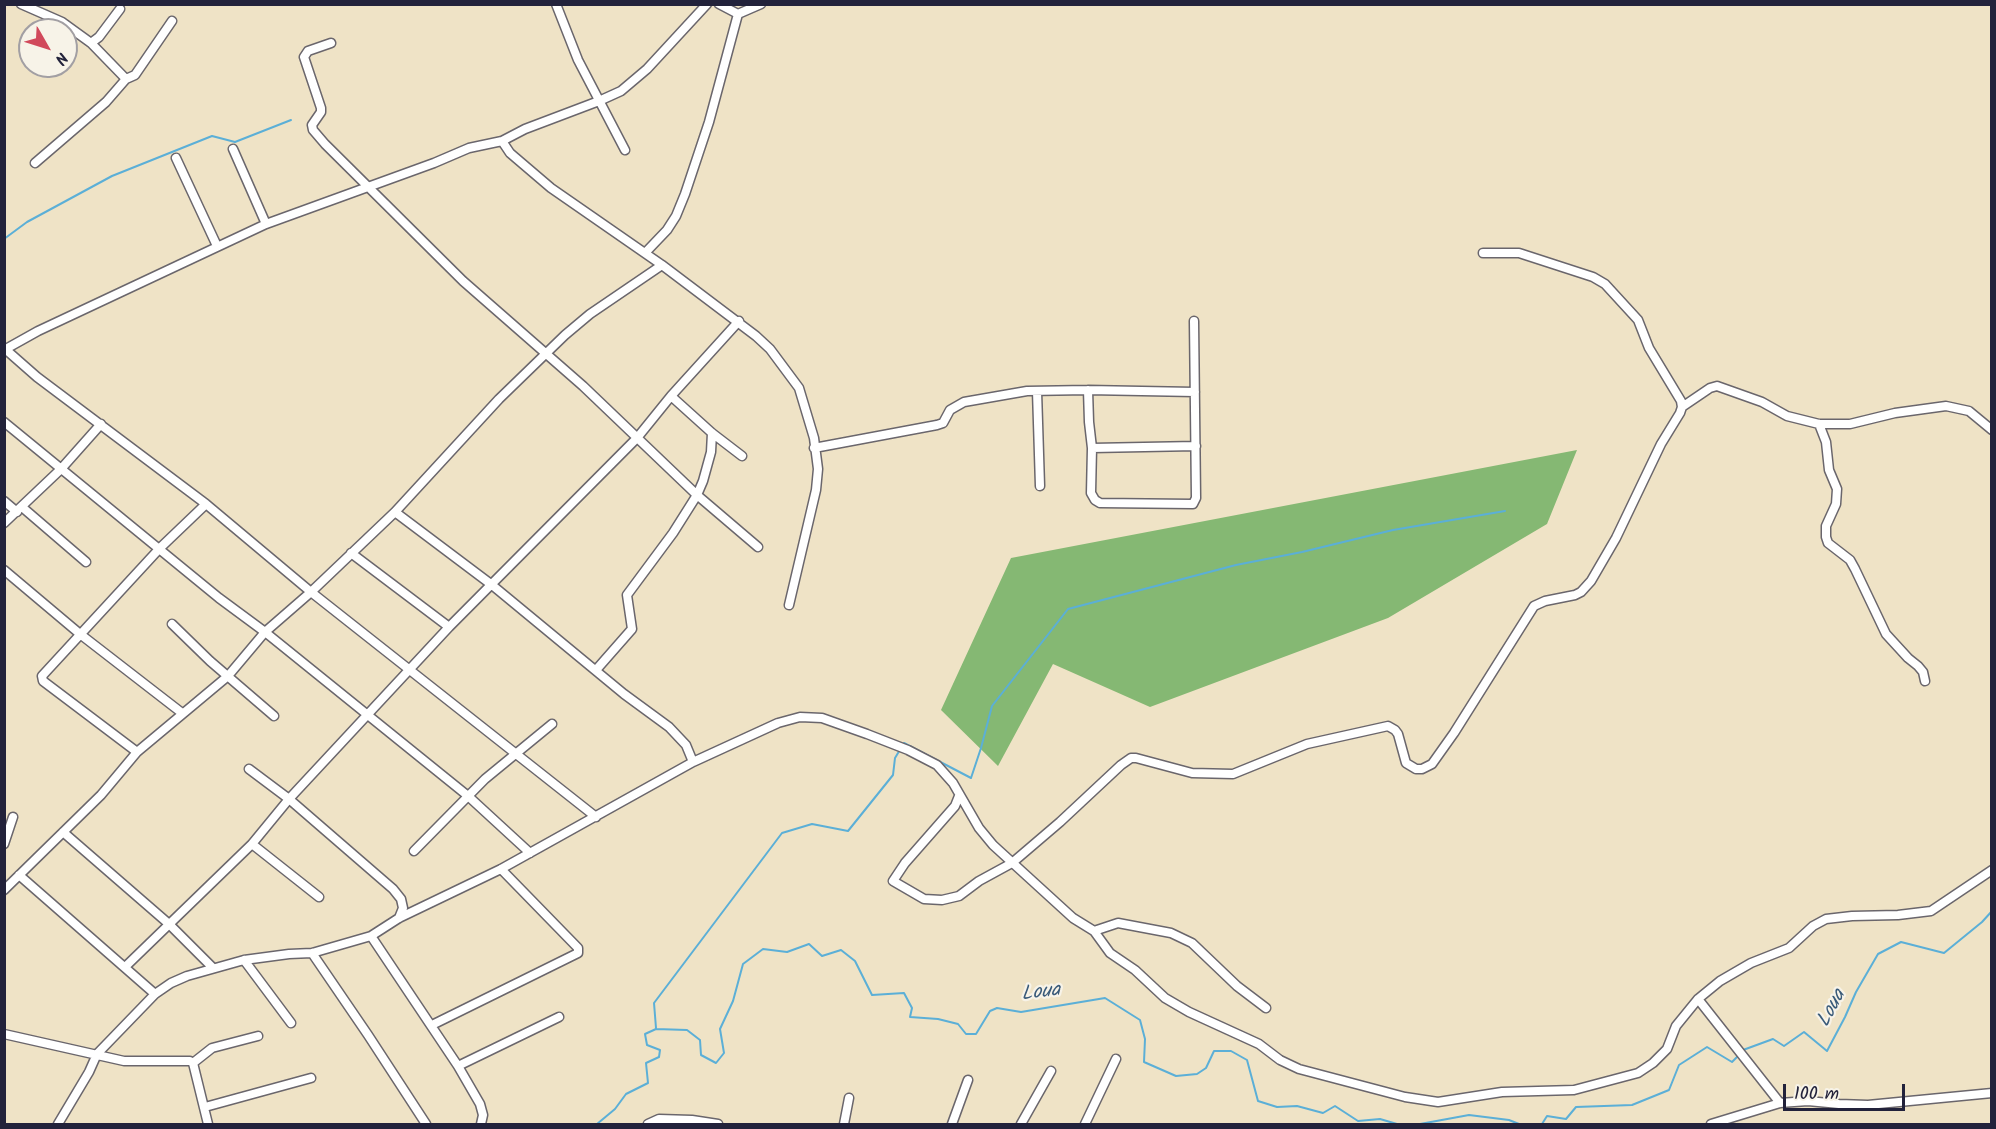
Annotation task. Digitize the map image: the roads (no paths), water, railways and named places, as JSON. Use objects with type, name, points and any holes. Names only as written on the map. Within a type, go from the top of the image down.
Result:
[{"type":"street","points":[[21,4],[62,22],[91,44],[126,79]]},
{"type":"street","points":[[556,4],[578,60],[625,150]]},
{"type":"street","points":[[596,817],[311,592],[206,504],[37,377],[5,349],[38,331],[266,224],[469,148],[502,141],[525,129],[621,91],[646,69],[706,4]]},
{"type":"street","points":[[719,4],[738,14]]},
{"type":"street","points":[[738,14],[761,4]]},
{"type":"street","points":[[91,44],[120,9]]},
{"type":"street","points":[[645,253],[667,230],[685,194],[709,122],[738,14]]},
{"type":"street","points":[[35,163],[106,102],[126,79],[135,75],[172,21]]},
{"type":"street","points":[[331,43],[305,53],[304,57],[321,108],[321,112],[312,125],[313,130],[366,186],[464,281],[584,386],[697,495],[758,547]]},
{"type":"street","points":[[502,141],[510,153],[551,188],[739,321],[770,349],[799,388],[810,426],[818,469],[816,490],[789,605]]},
{"type":"street","points":[[233,149],[266,224]]},
{"type":"street","points":[[176,158],[217,246]]},
{"type":"street","points":[[959,796],[955,806],[924,840],[893,880],[924,899],[942,900],[959,896],[979,881],[1012,863],[1131,758],[1192,773],[1233,774],[1307,744],[1388,726],[1398,735],[1406,763],[1416,769],[1432,764],[1534,606],[1545,601],[1575,595],[1591,581],[1616,538],[1661,444],[1682,407],[1681,401],[1649,348],[1638,320],[1605,284],[1593,277],[1519,253],[1483,253]]},
{"type":"street","points":[[4,890],[101,795],[137,752],[228,676],[265,632],[311,592],[395,512],[499,399],[546,353],[590,314],[662,265]]},
{"type":"street","points":[[125,967],[252,844],[289,800],[449,627],[637,438],[671,396],[739,321]]},
{"type":"street","points":[[1088,390],[1092,494],[1095,500],[1100,503],[1190,504],[1194,502],[1196,498],[1196,446],[1194,321]]},
{"type":"street","points":[[1682,407],[1710,387],[1717,386],[1762,402],[1786,416],[1819,424],[1850,424],[1895,413],[1946,406],[1969,411],[1992,430]]},
{"type":"street","points":[[814,448],[937,425],[943,423],[950,410],[964,402],[1027,391],[1195,392]]},
{"type":"street","points":[[1037,392],[1040,486]]},
{"type":"street","points":[[671,396],[742,456]]},
{"type":"street","points":[[4,422],[219,598],[265,632],[468,796],[530,853]]},
{"type":"street","points":[[4,523],[62,469],[101,424]]},
{"type":"street","points":[[1819,424],[1826,442],[1829,470],[1837,489],[1836,504],[1826,526],[1828,543],[1850,560],[1856,568],[1886,634],[1923,672],[1925,681]]},
{"type":"street","points":[[596,670],[632,629],[632,618],[626,599],[628,591],[673,533],[697,495],[711,452],[712,433]]},
{"type":"street","points":[[1092,448],[1196,446]]},
{"type":"street","points":[[4,501],[20,510],[86,562]]},
{"type":"street","points":[[137,752],[42,680],[42,676],[160,548],[206,504]]},
{"type":"street","points":[[395,512],[492,585],[677,734],[686,745],[693,762]]},
{"type":"street","points":[[351,554],[449,627]]},
{"type":"street","points":[[4,570],[80,634],[182,713]]},
{"type":"street","points":[[172,624],[274,716]]},
{"type":"street","points":[[58,1125],[97,1054],[155,994],[179,979],[244,960],[289,954],[312,954],[371,936],[399,918],[501,869],[693,762],[778,723],[800,717],[822,718],[898,745],[937,765],[953,783],[959,796],[993,845],[1073,918],[1094,931],[1110,953],[1134,970],[1165,998],[1189,1012],[1259,1044],[1280,1060],[1299,1069],[1438,1102],[1502,1092],[1574,1090],[1638,1073],[1653,1063],[1667,1049],[1676,1026],[1698,999],[1720,981],[1751,963],[1789,948],[1813,926],[1826,919],[1898,915],[1931,910],[1992,870]]},
{"type":"street","points":[[414,851],[485,779],[552,724]]},
{"type":"street","points":[[249,769],[393,889],[401,899],[403,908],[399,918]]},
{"type":"street","points":[[5,842],[13,817]]},
{"type":"street","points":[[63,832],[169,924],[213,968]]},
{"type":"street","points":[[252,844],[320,897]]},
{"type":"street","points":[[432,1025],[578,953],[578,948],[501,869]]},
{"type":"street","points":[[19,875],[155,994]]},
{"type":"street","points":[[1094,931],[1118,923],[1171,933],[1192,943],[1237,986],[1266,1008]]},
{"type":"street","points":[[371,936],[458,1066],[480,1104],[483,1114],[481,1125]]},
{"type":"street","points":[[312,954],[426,1125]]},
{"type":"street","points":[[244,960],[291,1023]]},
{"type":"street","points":[[1698,999],[1780,1103]]},
{"type":"street","points":[[458,1066],[559,1017]]},
{"type":"street","points":[[4,1034],[124,1061],[190,1061],[193,1063]]},
{"type":"street","points":[[193,1063],[212,1048],[258,1036]]},
{"type":"street","points":[[1085,1125],[1116,1059]]},
{"type":"street","points":[[193,1063],[208,1125]]},
{"type":"street","points":[[1021,1125],[1051,1071]]},
{"type":"street","points":[[205,1107],[311,1078]]},
{"type":"street","points":[[952,1125],[968,1080]]},
{"type":"street","points":[[1710,1125],[1780,1103],[1808,1101],[1868,1105],[1992,1094]]},
{"type":"street","points":[[844,1125],[849,1098]]},
{"type":"street","points":[[648,1125],[659,1119],[692,1120],[718,1125]]},
{"type":"waterway","points":[[4,239],[27,222],[112,176],[212,136],[235,142],[291,120]]},
{"type":"waterway","points":[[656,1028],[654,1003],[782,833],[812,824],[848,831],[893,775],[895,758],[904,743],[971,778],[992,706],[1068,609],[1236,565],[1393,530],[1505,511]]},
{"type":"waterway","name":"Loua","points":[[1743,1050],[1773,1039],[1784,1046],[1804,1032],[1827,1051],[1878,954],[1901,942],[1944,953],[1992,911]]},
{"type":"waterway","name":"Loua","points":[[597,1124],[615,1109],[626,1094],[648,1083],[646,1063],[659,1057],[660,1050],[647,1045],[645,1034],[656,1029],[687,1030],[700,1040],[701,1055],[716,1063],[724,1053],[720,1029],[733,1001],[743,964],[763,949],[787,952],[809,944],[822,956],[841,950],[855,961],[872,995],[904,993],[912,1008],[910,1017],[938,1019],[958,1024],[966,1034],[976,1034],[990,1011],[997,1008],[1021,1012],[1105,998],[1140,1020],[1145,1039],[1144,1062],[1176,1076],[1197,1074],[1206,1068],[1214,1051],[1231,1051],[1247,1060],[1258,1101],[1277,1107],[1297,1106],[1323,1113],[1335,1106],[1358,1121],[1380,1119],[1397,1124]]},
{"type":"waterway","name":"Loua","points":[[1542,1124],[1547,1116],[1566,1119],[1576,1107],[1632,1105],[1669,1090],[1679,1065],[1707,1047],[1732,1062],[1739,1055]]},
{"type":"waterway","name":"Loua","points":[[1420,1124],[1469,1115],[1509,1120],[1519,1124]]}]
